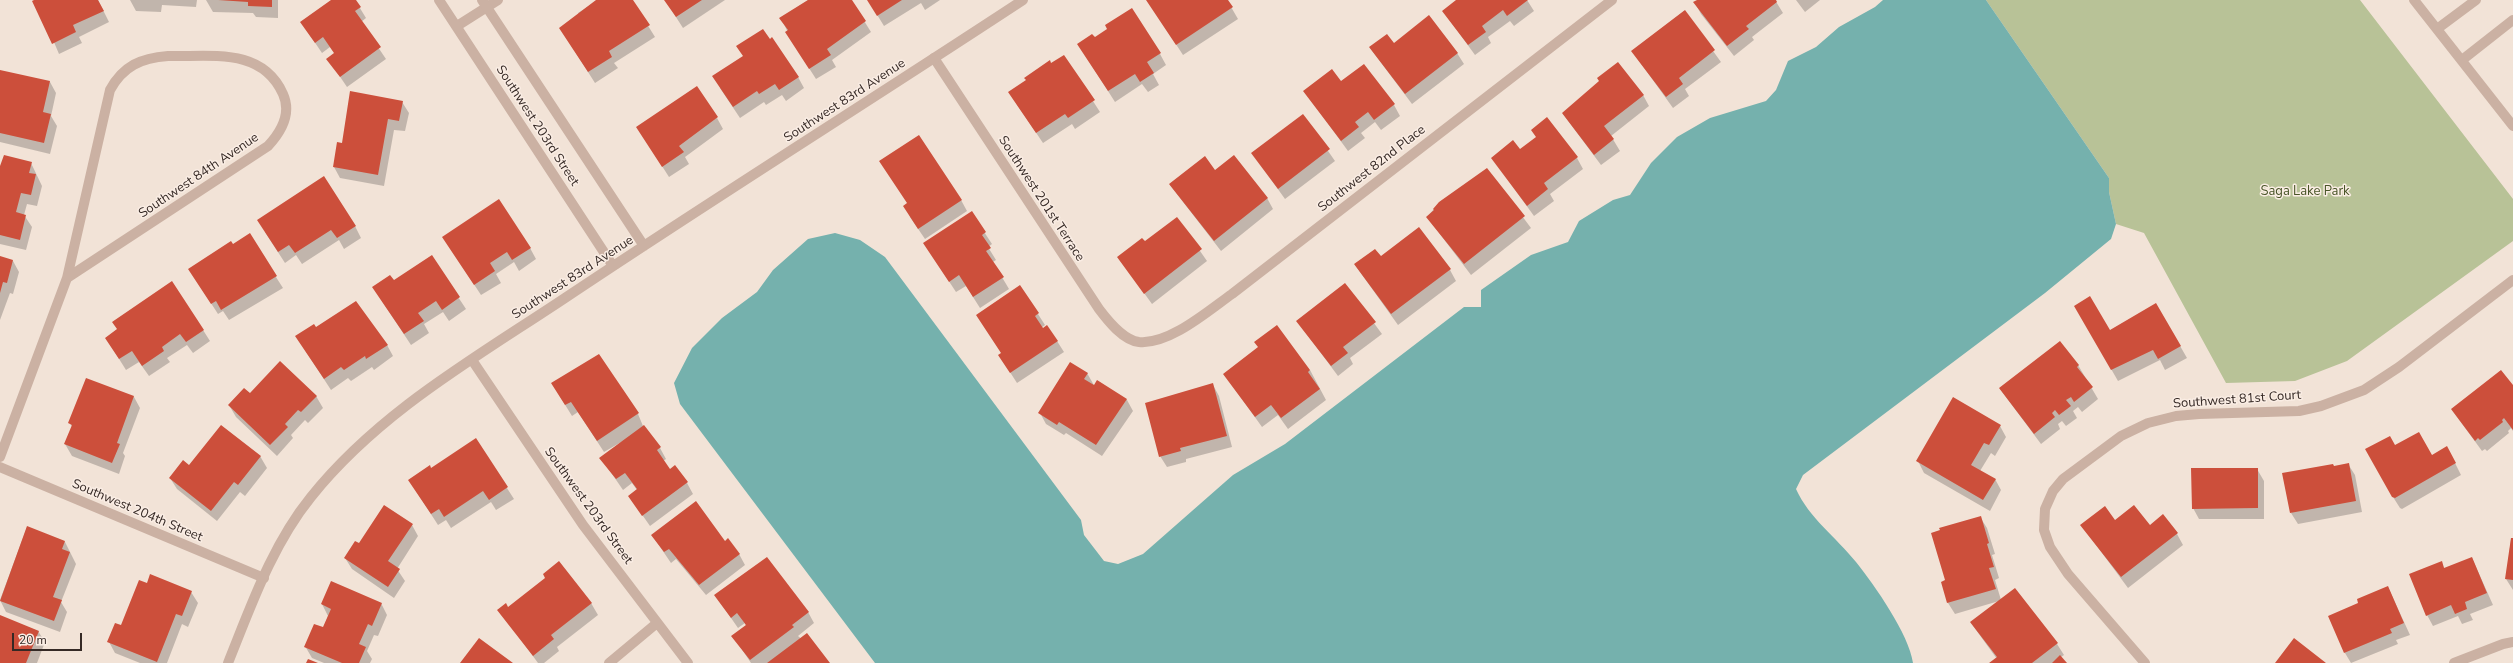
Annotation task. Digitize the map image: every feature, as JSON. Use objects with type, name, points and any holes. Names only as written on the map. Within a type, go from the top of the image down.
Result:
[{"type":"street","name":"Southwest 203rd Street","points":[[439,0],[613,266]]},
{"type":"street","points":[[457,26],[484,4],[498,0]]},
{"type":"street","name":"Southwest 83rd Avenue","points":[[228,663],[264,578],[289,527],[338,466],[366,438],[395,413],[613,266],[1023,0]]},
{"type":"street","name":"Southwest 82nd Place","points":[[1139,342],[1158,339],[1177,332],[1232,294],[1612,0]]},
{"type":"street","points":[[2414,0],[2513,126]]},
{"type":"street","points":[[2437,29],[2476,0]]},
{"type":"street","name":"Southwest 203rd Street","points":[[484,4],[644,246]]},
{"type":"street","points":[[2462,60],[2513,20]]},
{"type":"street","name":"Southwest 84th Avenue","points":[[0,457],[67,278],[105,103],[116,79],[133,64],[151,57],[168,56],[237,58],[261,66],[269,72],[284,97],[286,117],[278,136],[268,146],[67,278]]},
{"type":"street","name":"Southwest 201st Terrace","points":[[934,58],[1099,309],[1116,328],[1139,342]]},
{"type":"street","name":"Southwest 81st Court","points":[[2146,663],[2060,564],[2047,541],[2044,523],[2049,498],[2063,479],[2133,428],[2176,416],[2299,411],[2348,397],[2364,390],[2394,371],[2513,280]]},
{"type":"street","name":"Southwest 203rd Street","points":[[472,360],[583,524],[688,663]]},
{"type":"street","name":"Southwest 204th Street","points":[[0,467],[264,578]]},
{"type":"street","points":[[609,663],[658,623]]},
{"type":"street","points":[[2454,663],[2503,644],[2513,642]]},
{"type":"green space","name":"Saga Lake Park","points":[[1986,0],[2360,0],[2513,199],[2513,241],[2347,361],[2295,381],[2226,383],[2144,233],[2116,224],[2109,192],[2109,178]]},
{"type":"water","points":[[1883,0],[1986,0],[2109,178],[2109,192],[2116,224],[2111,239],[2045,293],[1803,475],[1796,489],[1801,499],[1815,518],[1856,562],[1881,597],[1905,638],[1913,663],[875,663],[680,404],[674,383],[692,348],[722,318],[757,292],[773,270],[808,239],[835,233],[860,240],[885,257],[1081,520],[1084,535],[1104,561],[1118,564],[1143,554],[1233,475],[1285,444],[1464,307],[1481,307],[1481,290],[1531,255],[1568,242],[1579,221],[1613,200],[1630,195],[1651,163],[1677,137],[1710,118],[1766,101],[1776,90],[1788,61],[1816,47],[1839,27],[1875,7]]},
{"type":"building","points":[[98,0],[104,11],[73,25],[76,32],[52,44],[32,1]]},
{"type":"building","points":[[218,0],[272,0],[272,7],[248,6],[248,2]]},
{"type":"building","points":[[331,0],[356,0],[361,7],[355,11],[381,47],[340,77],[326,59],[334,53],[323,37],[315,43],[300,22]]},
{"type":"building","points":[[596,0],[633,0],[650,25],[609,51],[612,57],[588,72],[559,28]]},
{"type":"building","points":[[664,0],[702,0],[676,17]]},
{"type":"building","points":[[808,0],[852,0],[866,21],[827,49],[831,55],[809,69],[785,32],[788,30],[779,18]]},
{"type":"building","points":[[867,0],[902,0],[877,16]]},
{"type":"building","points":[[1146,0],[1228,0],[1233,7],[1176,45]]},
{"type":"building","points":[[1456,0],[1528,0],[1507,16],[1503,10],[1482,26],[1486,32],[1468,45],[1442,11]]},
{"type":"building","points":[[1697,0],[1776,0],[1777,2],[1746,26],[1749,29],[1727,46],[1693,2]]},
{"type":"building","points":[[1132,8],[1161,53],[1147,62],[1154,73],[1140,82],[1135,74],[1108,91],[1077,44],[1092,34],[1095,37],[1107,29],[1105,25]]},
{"type":"building","points":[[1685,10],[1715,50],[1679,78],[1683,84],[1666,97],[1631,51]]},
{"type":"building","points":[[1429,15],[1458,53],[1405,94],[1369,47],[1387,34],[1394,43]]},
{"type":"building","points":[[763,29],[770,39],[772,37],[799,77],[779,90],[775,84],[759,94],[757,91],[733,107],[712,76],[743,56],[736,46]]},
{"type":"building","points":[[1064,55],[1095,100],[1068,118],[1065,114],[1036,133],[1008,92],[1026,80],[1024,78],[1050,60],[1051,63]]},
{"type":"building","points":[[1618,62],[1644,95],[1604,126],[1614,139],[1594,155],[1562,113],[1599,81],[1597,78]]},
{"type":"building","points":[[1364,64],[1395,104],[1374,120],[1368,112],[1355,122],[1359,127],[1341,141],[1303,91],[1332,69],[1341,81]]},
{"type":"building","points":[[0,70],[50,81],[43,112],[51,114],[44,143],[0,133]]},
{"type":"building","points":[[697,86],[718,117],[679,146],[684,152],[662,167],[636,127]]},
{"type":"building","points":[[350,91],[403,101],[399,121],[388,119],[378,175],[333,167],[337,142],[342,143]]},
{"type":"building","points":[[1303,114],[1330,149],[1278,189],[1251,153]]},
{"type":"building","points":[[1547,117],[1578,157],[1544,183],[1548,189],[1527,206],[1491,158],[1513,140],[1520,149],[1536,137],[1531,130]]},
{"type":"building","points":[[919,135],[962,200],[918,229],[903,206],[907,203],[879,161]]},
{"type":"building","points":[[4,155],[32,162],[29,173],[36,174],[31,195],[21,193],[16,212],[26,215],[20,240],[0,235],[0,166]]},
{"type":"building","points":[[1234,155],[1268,198],[1214,241],[1169,184],[1205,156],[1215,170]]},
{"type":"building","points":[[1487,168],[1525,216],[1464,264],[1426,217],[1434,210],[1433,209],[1439,202]]},
{"type":"building","points":[[324,176],[356,226],[337,238],[331,230],[295,253],[289,245],[278,252],[257,220]]},
{"type":"building","points":[[499,199],[531,248],[512,260],[507,252],[490,263],[495,271],[474,285],[442,237]]},
{"type":"building","points":[[972,211],[986,232],[982,235],[991,248],[986,251],[1004,277],[973,297],[959,275],[949,282],[923,243]]},
{"type":"building","points":[[1177,217],[1202,249],[1144,294],[1117,257],[1142,238],[1145,241]]},
{"type":"building","points":[[1419,227],[1451,269],[1391,314],[1354,264],[1375,249],[1381,256]]},
{"type":"building","points":[[250,233],[277,276],[221,310],[216,301],[211,304],[188,269],[231,241],[233,244]]},
{"type":"building","points":[[432,255],[460,297],[442,310],[436,301],[418,313],[424,321],[404,334],[372,287],[390,275],[394,280]]},
{"type":"building","points":[[0,256],[13,260],[7,283],[3,282],[0,293]]},
{"type":"building","points":[[172,281],[204,330],[186,342],[180,334],[162,347],[164,351],[142,366],[132,351],[119,359],[105,338],[117,329],[112,322]]},
{"type":"building","points":[[1345,283],[1376,322],[1343,347],[1348,353],[1331,366],[1296,321]]},
{"type":"building","points":[[1020,285],[1039,313],[1035,316],[1043,328],[1047,325],[1058,341],[1010,373],[998,355],[1001,353],[976,315]]},
{"type":"building","points":[[2090,296],[2110,330],[2156,303],[2181,346],[2158,359],[2153,350],[2111,370],[2074,306]]},
{"type":"building","points":[[356,301],[388,345],[366,359],[365,356],[344,370],[341,367],[324,379],[295,336],[314,324],[316,327]]},
{"type":"building","points":[[1277,325],[1310,370],[1308,372],[1320,389],[1281,418],[1271,405],[1255,417],[1223,374],[1258,347],[1254,342]]},
{"type":"building","points":[[2060,341],[2079,365],[2077,367],[2093,387],[2074,402],[2071,397],[2066,400],[2071,406],[2059,415],[2055,410],[2052,413],[2055,417],[2034,434],[1999,388]]},
{"type":"building","points":[[599,354],[639,413],[597,441],[571,402],[565,405],[551,383]]},
{"type":"building","points":[[280,361],[317,396],[301,412],[298,410],[285,424],[288,427],[270,445],[228,405],[244,388],[250,393]]},
{"type":"building","points":[[1070,362],[1088,373],[1084,379],[1094,385],[1097,380],[1127,399],[1096,445],[1059,422],[1057,425],[1038,413]]},
{"type":"building","points":[[2501,370],[2513,385],[2513,430],[2504,418],[2502,420],[2503,422],[2480,440],[2478,438],[2475,441],[2451,409]]},
{"type":"building","points":[[86,378],[134,396],[117,443],[120,444],[112,463],[64,444],[72,425],[68,423]]},
{"type":"building","points":[[1213,383],[1227,436],[1180,448],[1181,451],[1159,457],[1145,403]]},
{"type":"building","points":[[1953,397],[2001,425],[1989,445],[1984,443],[1971,465],[1996,479],[1983,500],[1916,461]]},
{"type":"building","points":[[221,425],[261,456],[238,485],[234,482],[211,511],[169,478],[183,460],[189,465]]},
{"type":"building","points":[[644,425],[661,447],[657,450],[670,469],[675,465],[688,482],[642,516],[628,496],[637,489],[625,473],[616,479],[599,458]]},
{"type":"building","points":[[2419,432],[2432,455],[2447,446],[2456,463],[2395,498],[2392,497],[2365,449],[2390,436],[2395,445]]},
{"type":"building","points":[[476,438],[508,487],[489,500],[483,491],[444,517],[439,509],[431,514],[408,480],[430,465],[431,468]]},
{"type":"building","points":[[2349,463],[2356,501],[2290,513],[2282,473],[2333,464],[2334,466]]},
{"type":"building","points":[[2191,468],[2258,468],[2258,508],[2192,509]]},
{"type":"building","points":[[696,501],[725,541],[728,538],[740,554],[699,585],[669,549],[664,552],[651,535]]},
{"type":"building","points":[[384,505],[413,524],[388,561],[400,569],[388,587],[344,558],[355,541],[359,543]]},
{"type":"building","points":[[2134,505],[2150,525],[2163,514],[2178,533],[2121,577],[2080,525],[2105,506],[2115,520]]},
{"type":"building","points":[[1981,516],[1994,567],[1989,568],[1996,589],[1947,603],[1941,582],[1945,580],[1931,533],[1940,530],[1939,528]]},
{"type":"building","points":[[27,526],[65,541],[62,549],[70,552],[53,597],[62,600],[54,621],[0,601]]},
{"type":"building","points":[[2511,538],[2513,538],[2513,580],[2505,579]]},
{"type":"building","points":[[767,557],[809,612],[792,625],[794,627],[750,660],[731,636],[746,625],[737,613],[731,618],[714,595]]},
{"type":"building","points":[[2472,557],[2487,593],[2465,602],[2467,609],[2455,614],[2451,605],[2426,616],[2409,574],[2442,561],[2444,568]]},
{"type":"building","points":[[559,561],[592,603],[551,635],[554,639],[533,656],[497,610],[506,603],[508,607],[545,578],[543,574]]},
{"type":"building","points":[[150,574],[192,591],[182,616],[176,614],[157,662],[107,642],[115,623],[121,625],[139,580],[147,583]]},
{"type":"building","points":[[331,581],[382,603],[372,626],[368,624],[359,644],[366,647],[359,663],[342,663],[304,647],[314,624],[323,627],[331,609],[321,604]]},
{"type":"building","points":[[2388,586],[2404,623],[2390,629],[2392,633],[2344,653],[2328,616],[2358,603],[2357,599]]},
{"type":"building","points":[[2015,588],[2058,643],[2032,663],[1989,663],[1997,657],[1970,622]]},
{"type":"building","points":[[0,615],[39,631],[26,663],[0,663]]},
{"type":"building","points":[[807,633],[830,663],[767,663]]},
{"type":"building","points":[[479,638],[513,663],[460,663]]},
{"type":"building","points":[[2294,638],[2326,663],[2275,663]]},
{"type":"building","points":[[2060,655],[2067,663],[2052,663]]},
{"type":"building","points":[[308,659],[318,663],[306,663]]}]
